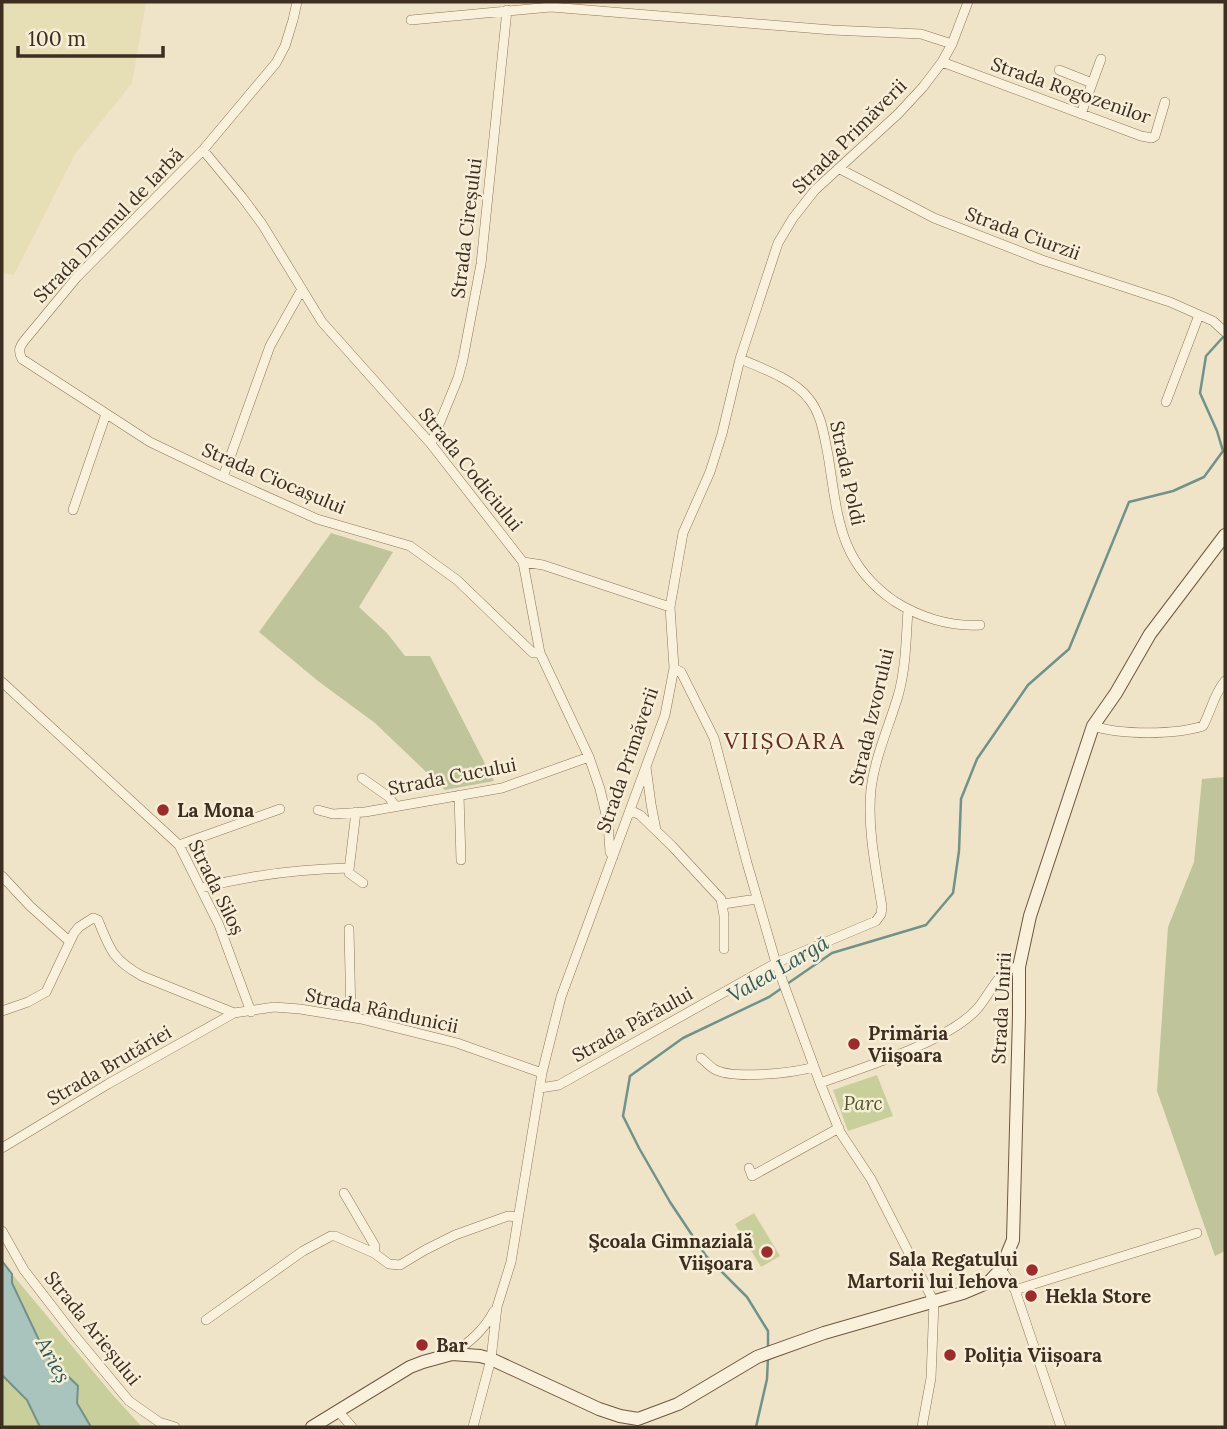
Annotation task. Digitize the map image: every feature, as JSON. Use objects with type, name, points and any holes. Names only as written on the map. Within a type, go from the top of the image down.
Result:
[{"type":"main road","name":"Strada Unirii","points":[[1001,1269],[1013,1240],[1019,967],[1030,916],[1093,726],[1150,634],[1225,535]]},
{"type":"main road","points":[[312,1427],[410,1367],[452,1353],[491,1360],[599,1409],[639,1423],[678,1404],[757,1357],[794,1343],[963,1293],[989,1282],[1001,1269]]},
{"type":"street","points":[[203,150],[276,63],[285,46],[296,2]]},
{"type":"street","name":"Strada Primăverii","points":[[497,1307],[511,1262],[542,1073],[561,997],[665,715],[674,668],[670,607],[683,533],[710,472],[740,359],[778,243],[793,218],[816,190],[898,114],[923,87],[952,44],[962,6],[968,2]]},
{"type":"street","points":[[411,20],[551,4],[832,30],[921,34],[952,44]]},
{"type":"street","name":"Strada Cireșului","points":[[431,444],[458,377],[479,276],[508,10]]},
{"type":"street","points":[[1081,114],[1101,59]]},
{"type":"street","name":"Strada Rogozenilor","points":[[942,62],[1152,138],[1158,132],[1165,102]]},
{"type":"street","points":[[1059,71],[1092,83]]},
{"type":"street","name":"Strada Codiciului","points":[[203,150],[262,224],[323,322],[431,444],[523,562],[540,653],[589,757],[603,800],[613,857]]},
{"type":"street","name":"Strada Drumul de Iarbă","points":[[22,359],[19,348],[77,277],[203,150]]},
{"type":"street","name":"Strada Ciurzii","points":[[840,169],[934,218],[1042,260],[1170,302],[1217,324],[1225,332]]},
{"type":"street","points":[[223,477],[270,346],[302,289]]},
{"type":"street","points":[[1166,402],[1199,315]]},
{"type":"street","name":"Strada Ciocașului","points":[[22,359],[150,442],[317,519],[410,546],[457,580],[533,653],[540,653]]},
{"type":"street","name":"Strada Poldi","points":[[740,359],[767,370],[792,385],[808,398],[817,411],[823,430],[841,532],[860,570],[880,591],[908,610]]},
{"type":"street","points":[[73,510],[106,414]]},
{"type":"street","points":[[523,562],[543,565],[670,607]]},
{"type":"street","points":[[908,610],[949,624],[980,625]]},
{"type":"street","name":"Strada Izvorului","points":[[776,963],[876,921],[881,914],[871,835],[871,789],[905,661],[908,610]]},
{"type":"street","points":[[674,668],[681,672],[714,738],[776,963],[820,1083],[839,1128],[871,1179],[934,1302],[932,1378],[922,1427]]},
{"type":"street","points":[[1093,726],[1108,731],[1143,733],[1203,726],[1219,688],[1225,681]]},
{"type":"street","name":"Strada Siloș","points":[[2,682],[179,845],[219,925],[251,1012]]},
{"type":"street","name":"Strada Cucului","points":[[318,810],[333,814],[356,812],[502,788],[589,757]]},
{"type":"street","points":[[646,766],[656,831]]},
{"type":"street","points":[[362,778],[389,797],[395,806]]},
{"type":"street","points":[[459,795],[461,860]]},
{"type":"street","points":[[179,845],[280,810]]},
{"type":"street","points":[[630,810],[656,831],[711,887],[723,904],[724,949]]},
{"type":"street","points":[[356,812],[349,873],[362,883]]},
{"type":"street","points":[[201,888],[280,873],[349,868]]},
{"type":"street","points":[[2,876],[69,941]]},
{"type":"street","points":[[723,904],[757,898]]},
{"type":"street","name":"Strada Rândunicii","points":[[2,1011],[46,992],[69,941],[79,927],[93,918],[98,920],[107,946],[130,969],[234,1013],[274,1007],[351,1017],[457,1043],[542,1073]]},
{"type":"street","points":[[349,929],[351,1017]]},
{"type":"street","name":"Strada Pârâului","points":[[540,1088],[559,1085],[776,963]]},
{"type":"street","points":[[820,1083],[946,1033],[977,1009],[1004,972],[1019,967]]},
{"type":"street","name":"Strada Brutăriei","points":[[2,1148],[234,1013]]},
{"type":"street","points":[[701,1058],[714,1069],[727,1073],[781,1073],[814,1067]]},
{"type":"street","points":[[749,1168],[752,1176],[839,1128]]},
{"type":"street","points":[[344,1193],[374,1246],[374,1253]]},
{"type":"street","points":[[206,1320],[303,1251],[331,1236],[374,1253],[389,1264],[400,1265],[455,1235],[509,1216],[517,1217]]},
{"type":"street","name":"Strada Arieșului","points":[[2,1231],[24,1270],[129,1401],[159,1422],[175,1427]]},
{"type":"street","points":[[1015,1290],[1197,1233]]},
{"type":"street","points":[[1001,1269],[1015,1290],[1061,1427]]},
{"type":"street","points":[[452,1353],[478,1334],[497,1307]]},
{"type":"street","points":[[473,1427],[491,1360],[497,1307]]},
{"type":"street","points":[[338,1411],[352,1427]]},
{"type":"shaded area","points":[[2,2],[146,2],[132,83],[75,154],[14,275],[2,273]]},
{"type":"green space","points":[[331,533],[393,552],[359,607],[387,633],[405,656],[430,656],[494,781],[445,790],[375,723],[318,681],[259,632]]},
{"type":"green space","points":[[1225,777],[1225,1251],[1215,1256],[1157,1091],[1168,927],[1194,862],[1202,779]]},
{"type":"green space","name":"Parc","points":[[877,1075],[893,1116],[848,1131],[833,1090]]},
{"type":"green space","points":[[754,1213],[780,1256],[761,1267],[735,1224]]},
{"type":"green space","points":[[12,1274],[142,1427],[91,1427],[77,1403],[78,1386],[46,1355],[11,1283]]},
{"type":"green space","points":[[2,1375],[28,1400],[40,1427],[2,1427]]},
{"type":"water","points":[[2,1261],[12,1274],[12,1283],[46,1355],[78,1386],[77,1403],[91,1427],[40,1427],[27,1400],[2,1375]]},
{"type":"waterway","name":"Valea Largă","points":[[787,984],[832,953],[926,925],[953,893],[959,851],[961,799],[977,759],[1028,685],[1069,649],[1129,502],[1173,491],[1204,477],[1223,451],[1200,393],[1206,356],[1225,335]]},
{"type":"waterway","name":"Valea Largă","points":[[768,1347],[768,1331],[747,1297],[706,1256],[670,1202],[623,1116],[630,1076],[683,1038],[769,997],[782,988]]},
{"type":"waterway","name":"Valea Largă","points":[[756,1427],[767,1379],[768,1357]]},
{"type":"place","name":"La Mona","points":[[163,810]]},
{"type":"place","name":"Primăria Viişoara","points":[[854,1044]]},
{"type":"place","name":"Şcoala Gimnazială Viişoara","points":[[767,1252]]},
{"type":"place","name":"Sala Regatului Martorii lui Iehova","points":[[1032,1270]]},
{"type":"place","name":"Hekla Store","points":[[1031,1296]]},
{"type":"place","name":"Bar","points":[[422,1345]]},
{"type":"place","name":"Poliția Viișoara","points":[[950,1355]]},
{"type":"district","name":"VIIȘOARA","points":[[785,741]]},
{"type":"water label","name":"Arieș","points":[[53,1360]]}]
